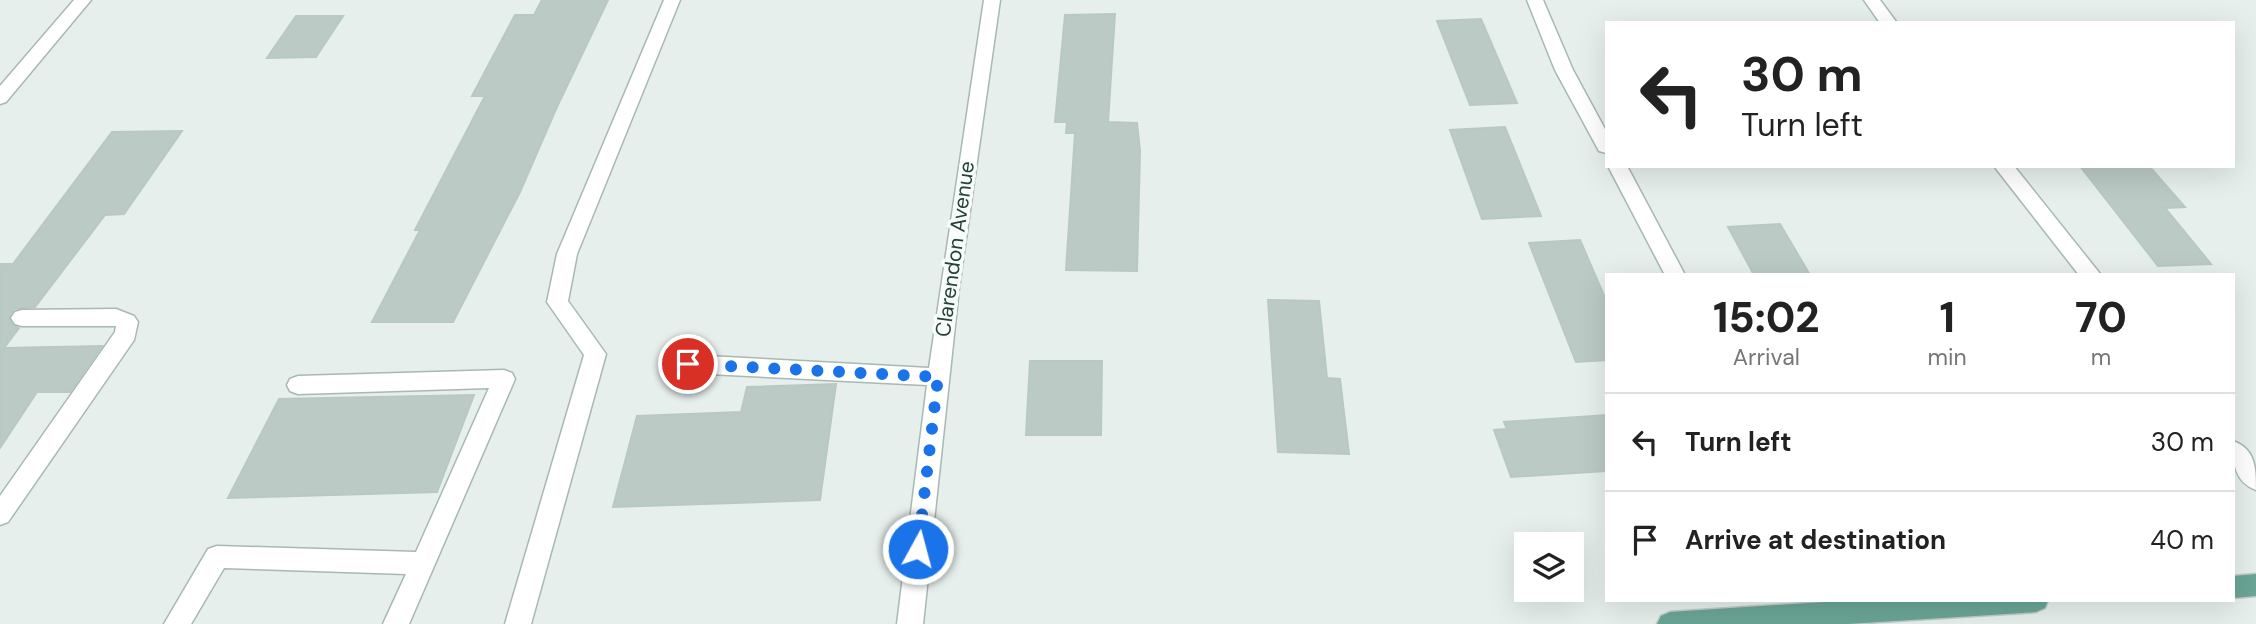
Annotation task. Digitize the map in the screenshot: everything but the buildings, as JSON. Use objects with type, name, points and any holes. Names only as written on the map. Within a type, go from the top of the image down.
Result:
[{"type":"main road","points":[[2235,587],[2256,585]]},
{"type":"main road","points":[[1670,624],[2004,602]]},
{"type":"street","points":[[0,98],[83,0]]},
{"type":"street","points":[[518,624],[595,354],[557,302],[567,254],[672,0]]},
{"type":"street","name":"Clarendon Avenue","points":[[910,624],[938,377],[969,142],[992,0]]},
{"type":"street","points":[[1535,0],[1564,70],[1605,145]]},
{"type":"street","points":[[1872,0],[1888,21]]},
{"type":"street","points":[[1618,168],[1674,273]]},
{"type":"street","points":[[2005,168],[2089,273]]},
{"type":"street","points":[[0,514],[116,350],[125,334],[127,322],[116,317],[22,318]]},
{"type":"street","points":[[688,364],[938,377]]},
{"type":"street","points":[[298,385],[504,379],[396,624]]},
{"type":"street","points":[[2235,454],[2256,480]]},
{"type":"street","points":[[177,624],[216,557],[423,563]]},
{"type":"route","points":[[688,364],[938,377],[918,549]]}]
